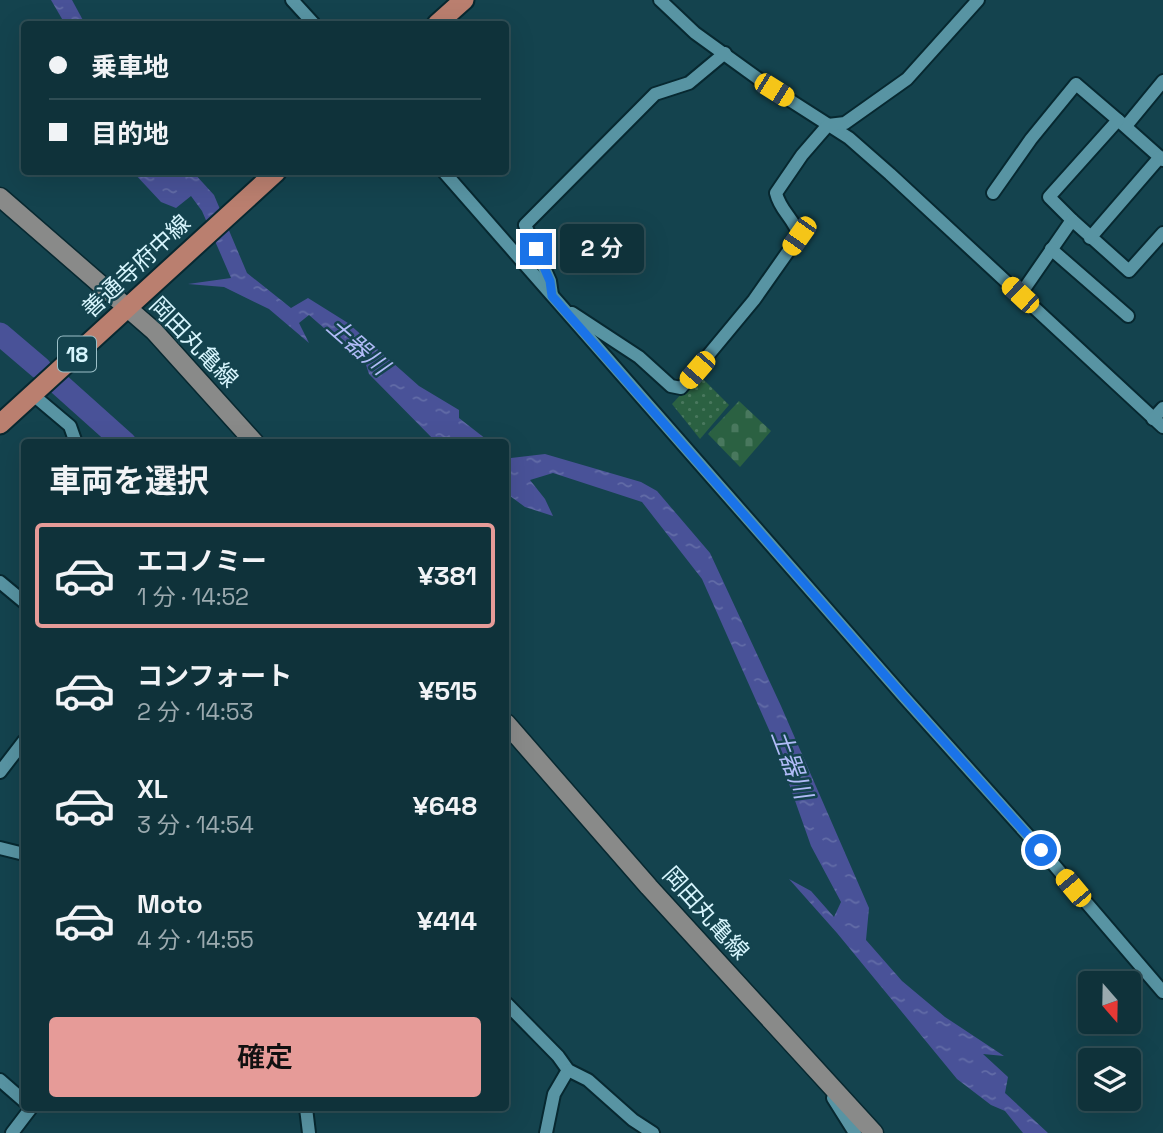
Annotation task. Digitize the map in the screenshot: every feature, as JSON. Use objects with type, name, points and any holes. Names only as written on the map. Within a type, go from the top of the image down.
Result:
[{"type":"main road","points":[[440,21],[464,0]]},
{"type":"main road","name":"善通寺府中線","points":[[0,424],[273,175]]},
{"type":"main road","name":"岡田丸亀線","points":[[0,197],[154,331],[251,439]]},
{"type":"main road","name":"岡田丸亀線","points":[[509,726],[657,897],[874,1133]]},
{"type":"street","points":[[292,0],[311,21]]},
{"type":"street","points":[[660,0],[695,33],[774,90],[849,138],[1158,423],[1163,408]]},
{"type":"street","points":[[725,53],[689,83],[655,94],[525,225],[550,281],[555,300],[639,357],[671,386],[681,388],[754,300],[799,236],[795,222],[778,205],[776,193],[802,155],[828,125],[845,123],[907,79],[978,0]]},
{"type":"street","points":[[1163,81],[1049,197],[1090,238],[1129,271],[1163,233]]},
{"type":"street","points":[[993,193],[1031,139],[1076,84],[1161,158],[1090,238]]},
{"type":"street","points":[[447,175],[1163,992]]},
{"type":"street","points":[[1020,295],[1072,220]]},
{"type":"street","points":[[1052,249],[1128,316]]},
{"type":"street","points":[[32,394],[71,426],[75,439]]},
{"type":"street","points":[[0,582],[21,599]]},
{"type":"street","points":[[0,772],[21,745]]},
{"type":"street","points":[[0,848],[21,853]]},
{"type":"street","points":[[509,1006],[550,1047],[568,1070],[588,1080],[633,1120],[653,1133]]},
{"type":"street","points":[[814,1067],[855,1133]]},
{"type":"street","points":[[546,1133],[554,1094],[568,1070]]},
{"type":"street","points":[[0,1080],[21,1098]]},
{"type":"street","points":[[12,1133],[29,1111]]},
{"type":"street","points":[[306,1111],[309,1133]]},
{"type":"green space","points":[[699,375],[729,405],[700,439],[672,404]]},
{"type":"green space","points":[[739,401],[771,431],[740,467],[708,434]]},
{"type":"water","points":[[51,0],[72,0],[83,21],[63,21]]},
{"type":"water","name":"土器川","points":[[136,175],[196,175],[214,195],[247,273],[291,308],[308,298],[348,323],[419,386],[459,410],[459,418],[486,439],[433,439],[369,374],[366,365],[309,315],[299,323],[309,343],[269,309],[224,287],[188,284],[231,278],[202,211],[191,196],[176,208],[161,202]]},
{"type":"water","name":"土器川","points":[[545,454],[641,482],[657,491],[710,553],[781,706],[869,908],[866,940],[902,981],[945,1017],[1004,1056],[983,1054],[1008,1077],[1005,1093],[1048,1133],[1023,1133],[1005,1111],[991,1105],[957,1079],[789,879],[811,891],[834,917],[841,902],[811,846],[774,741],[702,579],[642,502],[553,473],[530,480],[545,499],[553,516],[525,507],[509,495],[509,456]]},
{"type":"waterway","points":[[0,334],[40,368]]},
{"type":"waterway","points":[[58,383],[121,439]]},
{"type":"route","points":[[536,249],[550,281],[552,296],[1041,850]]}]
